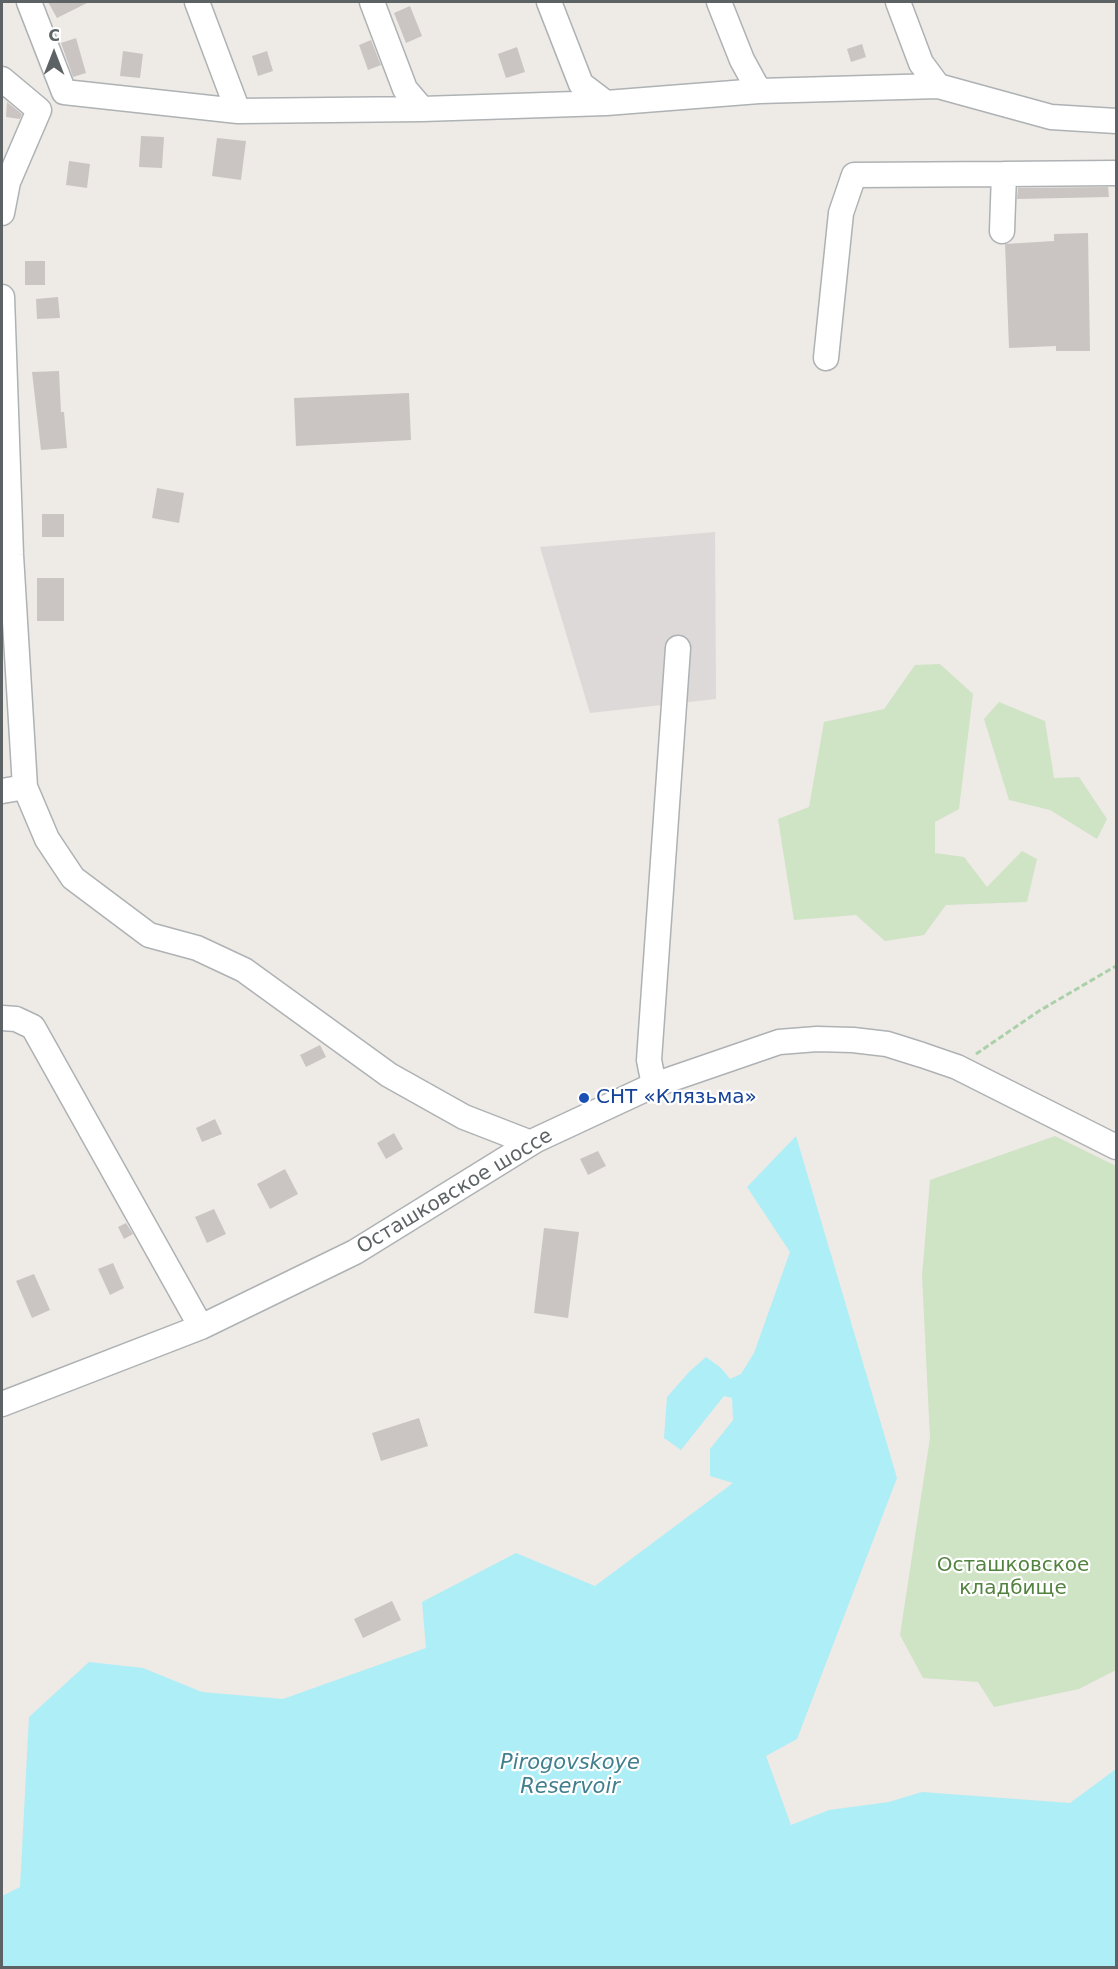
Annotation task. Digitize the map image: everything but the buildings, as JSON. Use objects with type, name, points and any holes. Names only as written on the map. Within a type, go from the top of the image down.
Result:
[{"type":"street","points":[[29,2],[64,92],[238,111],[422,109],[606,103],[759,91],[938,86],[1052,117],[1116,121]]},
{"type":"street","points":[[198,2],[238,111]]},
{"type":"street","points":[[372,2],[405,89],[422,109]]},
{"type":"street","points":[[549,2],[581,84],[606,103]]},
{"type":"street","points":[[720,2],[742,60],[759,91]]},
{"type":"street","points":[[898,2],[921,63],[938,86]]},
{"type":"street","points":[[2,79],[39,110],[8,182],[2,213]]},
{"type":"street","points":[[826,358],[841,213],[854,175],[1116,172]]},
{"type":"street","points":[[1002,231],[1004,174]]},
{"type":"street","points":[[2,297],[12,744],[25,787],[47,839],[73,879],[148,935],[197,948],[244,970],[389,1075],[464,1117],[531,1143]]},
{"type":"street","points":[[654,1085],[649,1060],[678,648]]},
{"type":"street","points":[[2,791],[25,787]]},
{"type":"street","points":[[2,1018],[16,1019],[33,1027],[201,1327]]},
{"type":"street","name":"Осташковское шоссе","points":[[2,1404],[201,1327],[355,1252],[531,1143],[654,1085],[779,1042],[817,1039],[887,1044],[957,1067],[1116,1147]]},
{"type":"path","points":[[957,1067],[1039,1011],[1116,966]]},
{"type":"shaded area","points":[[715,532],[716,699],[590,713],[540,547]]},
{"type":"green space","points":[[940,664],[973,694],[959,809],[935,822],[935,853],[964,857],[987,887],[1022,851],[1037,859],[1027,902],[946,905],[924,935],[885,941],[856,915],[794,920],[778,819],[809,807],[824,722],[884,709],[915,665]]},
{"type":"green space","points":[[999,702],[1045,721],[1054,778],[1079,777],[1107,819],[1097,839],[1050,810],[1009,800],[984,719]]},
{"type":"green space","name":"Осташковское кладбище","points":[[1055,1136],[1116,1166],[1116,1670],[1079,1689],[994,1707],[978,1682],[923,1678],[900,1635],[930,1438],[922,1276],[930,1180]]},
{"type":"water","name":"Pirogovskoye Reservoir","points":[[796,1136],[897,1478],[797,1739],[766,1756],[791,1825],[829,1810],[889,1802],[922,1792],[1070,1803],[1116,1769],[1116,1967],[2,1967],[2,1896],[20,1887],[29,1717],[89,1662],[143,1668],[202,1692],[283,1699],[426,1648],[422,1602],[516,1553],[595,1586],[733,1483],[710,1476],[710,1449],[733,1420],[732,1398],[724,1396],[681,1450],[664,1438],[667,1397],[706,1357],[721,1368],[730,1379],[741,1374],[754,1353],[790,1252],[747,1187]]},
{"type":"place","name":"СНТ «Клязьма»","points":[[584,1098]]}]
